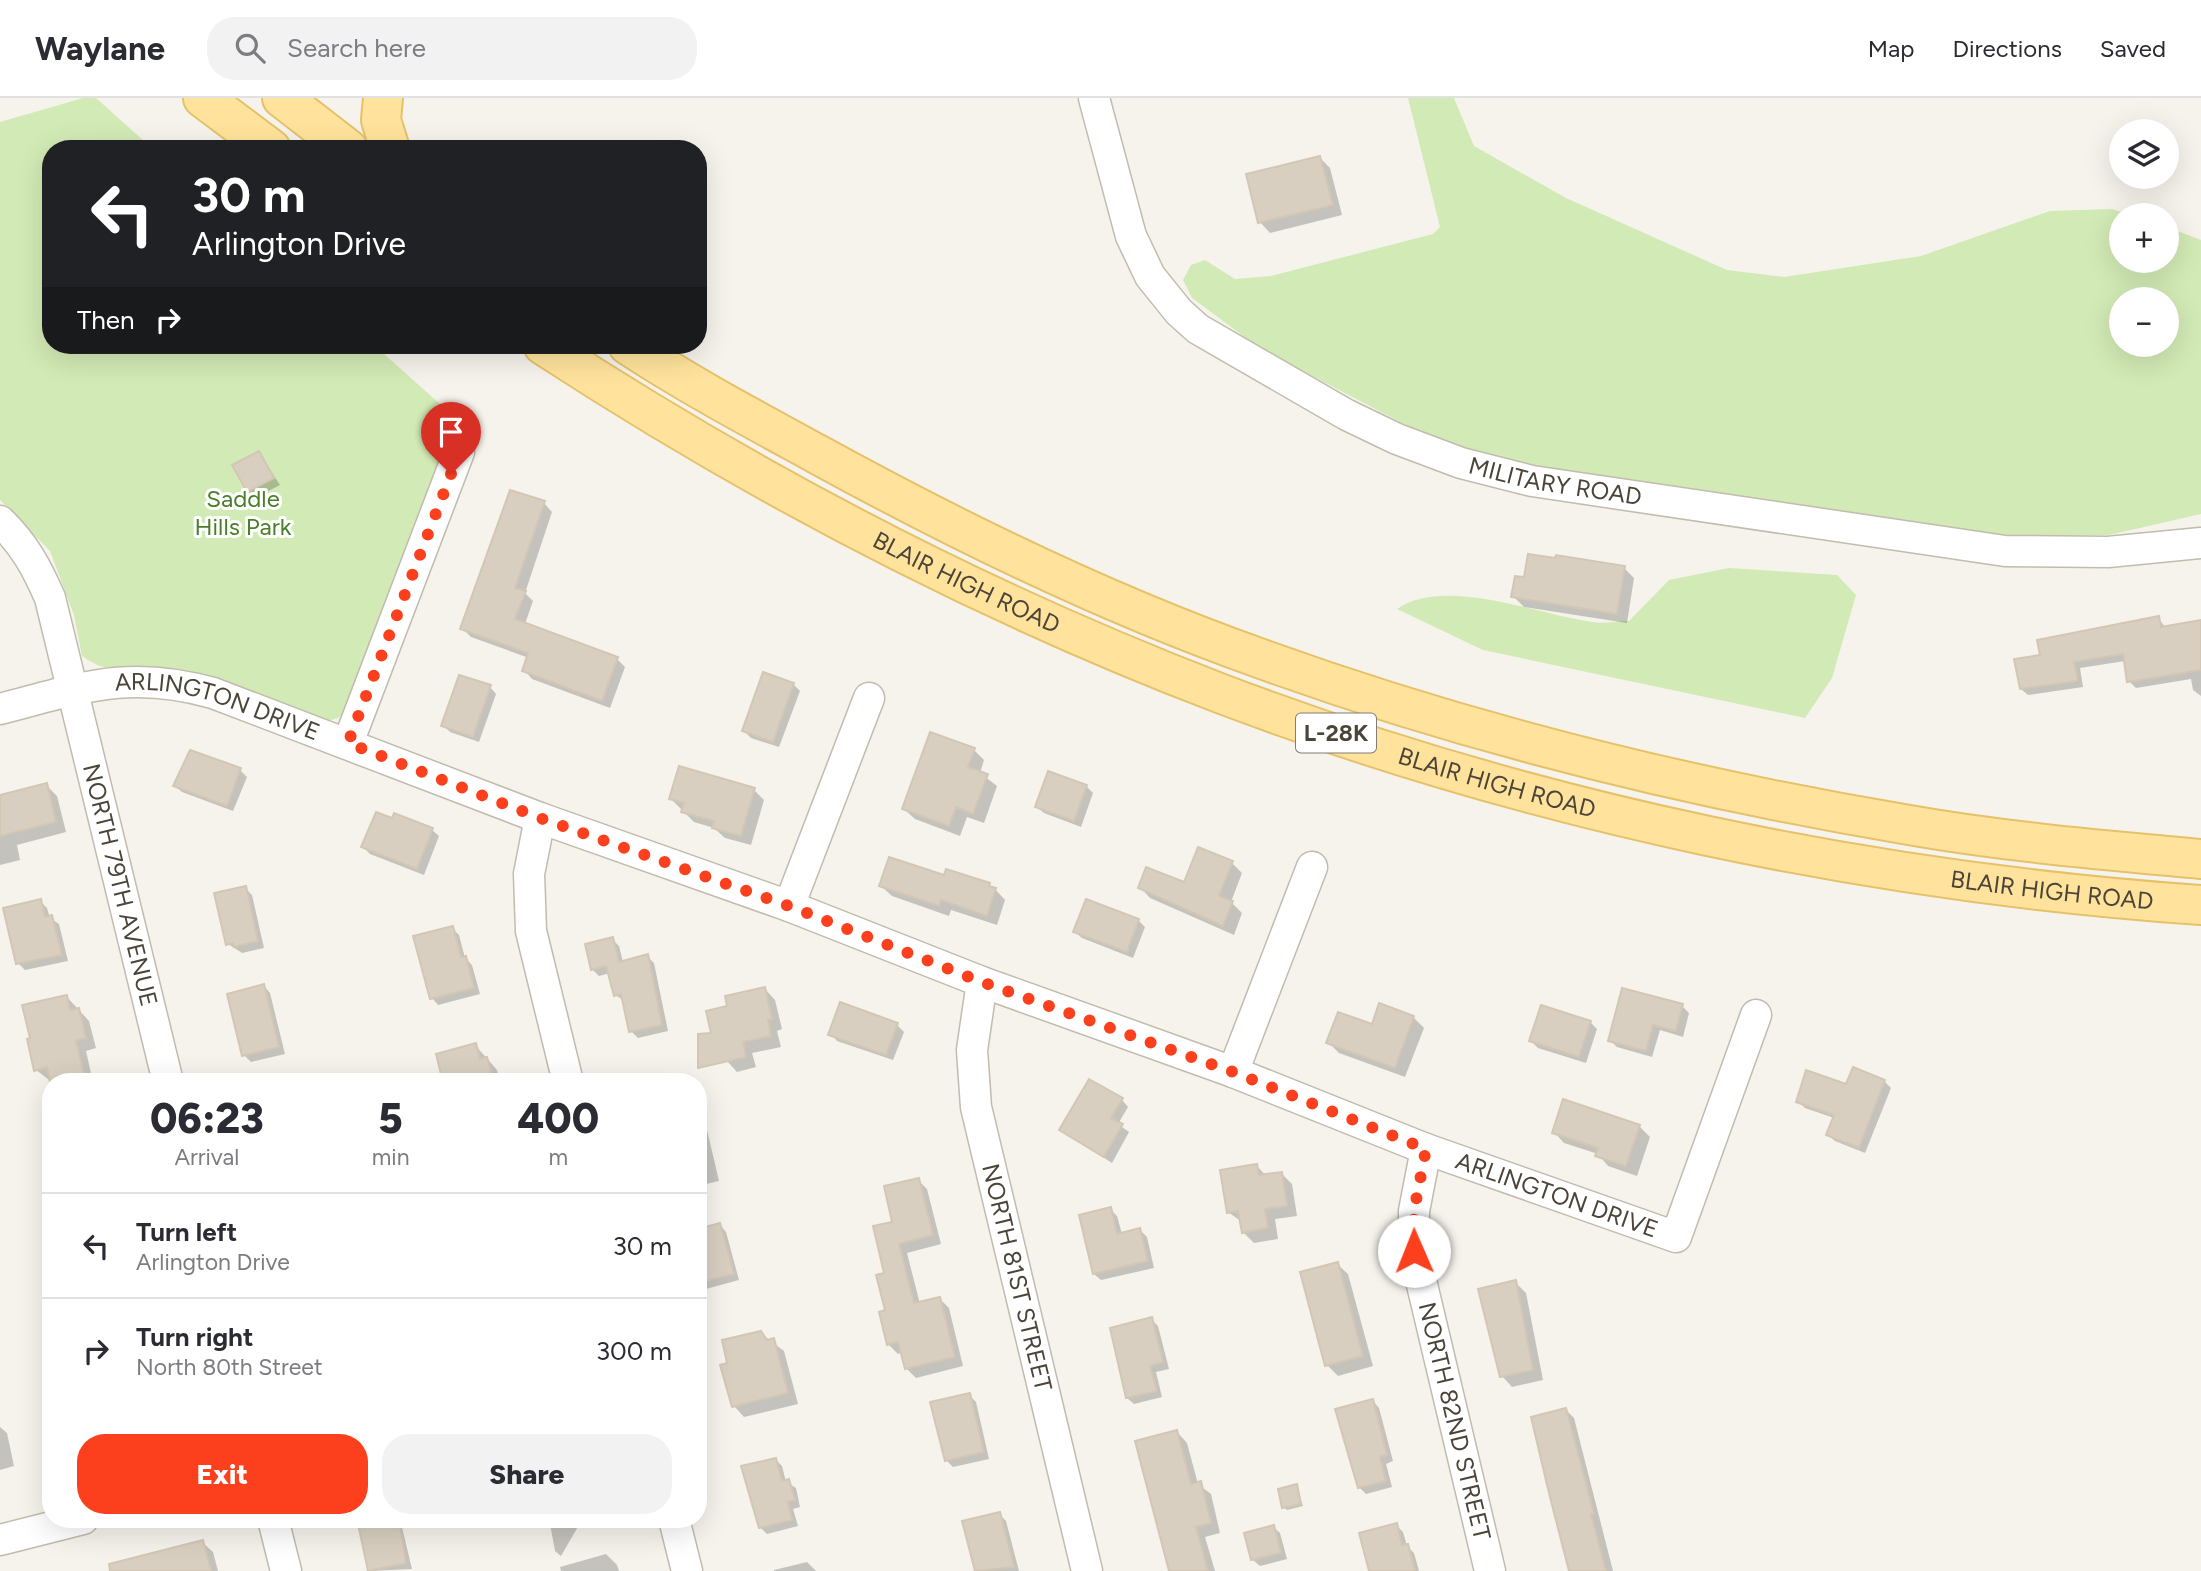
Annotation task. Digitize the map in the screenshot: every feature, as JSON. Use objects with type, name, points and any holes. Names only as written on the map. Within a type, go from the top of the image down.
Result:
[{"type":"main road","points":[[203,98],[259,140]]},
{"type":"main road","points":[[282,98],[336,140]]},
{"type":"main road","points":[[383,98],[381,120],[387,140]]},
{"type":"main road","name":"BLAIR HIGH ROAD","points":[[557,354],[721,456],[933,567],[1046,620],[1223,694],[1344,736],[1567,802],[1756,844],[1940,877],[2132,900],[2201,905]]},
{"type":"main road","name":"BLAIR HIGH ROAD","points":[[643,354],[748,417],[989,544],[1177,627],[1337,686],[1559,751],[1724,791],[1982,836],[2201,859]]},
{"type":"street","name":"MILITARY ROAD","points":[[1094,98],[1131,236],[1150,276],[1179,312],[1216,342],[1397,439],[1461,463],[1532,481],[2005,551],[2108,552],[2201,542]]},
{"type":"street","points":[[348,743],[459,452]]},
{"type":"street","points":[[0,521],[21,543],[36,565],[50,598],[73,690]]},
{"type":"street","name":"ARLINGTON DRIVE","points":[[0,709],[73,690],[141,680],[181,684],[348,743],[540,818],[789,906],[982,982],[1233,1072],[1426,1149],[1676,1237],[1756,1015]]},
{"type":"street","name":"NORTH 79TH AVENUE","points":[[73,690],[166,1073]]},
{"type":"street","points":[[789,906],[869,698]]},
{"type":"street","points":[[540,818],[529,874],[529,910],[566,1073]]},
{"type":"street","points":[[1233,1072],[1312,867]]},
{"type":"street","name":"NORTH 81ST STREET","points":[[982,982],[972,1050],[976,1107],[1087,1571]]},
{"type":"street","name":"NORTH 82ND STREET","points":[[1426,1149],[1414,1211],[1414,1251],[1490,1571]]},
{"type":"street","points":[[0,1540],[47,1528]]},
{"type":"street","points":[[276,1528],[286,1571]]},
{"type":"street","points":[[676,1528],[687,1571]]},
{"type":"green space","name":"Saddle Hills Park","points":[[83,98],[96,98],[143,140],[42,140],[42,354],[384,354],[459,421],[349,706],[338,718],[321,720],[196,674],[153,667],[102,667],[82,656],[74,615],[50,551],[0,500],[0,122]]},
{"type":"green space","points":[[1408,98],[1454,98],[1474,146],[1566,198],[1727,270],[1784,277],[1921,256],[2050,211],[2109,209],[2109,273],[2179,273],[2179,232],[2201,240],[2201,514],[2109,535],[1996,537],[1535,468],[1444,445],[1261,349],[1192,298],[1183,280],[1191,265],[1205,260],[1235,279],[1271,276],[1433,234],[1440,227]]},
{"type":"green space","points":[[1729,568],[1837,575],[1856,595],[1832,678],[1805,718],[1483,650],[1397,609],[1417,600],[1440,596],[1465,597],[1492,600],[1592,622],[1629,621],[1669,580]]},
{"type":"building","points":[[1320,156],[1333,205],[1258,223],[1246,174]]},
{"type":"building","points":[[259,451],[274,478],[247,492],[232,465]]},
{"type":"building","points":[[510,490],[545,501],[515,588],[526,591],[515,619],[618,657],[602,701],[522,671],[528,653],[460,629]]},
{"type":"building","points":[[1528,554],[1555,558],[1556,555],[1625,566],[1617,614],[1511,597],[1515,576],[1524,577]]},
{"type":"building","points":[[2159,616],[2161,627],[2201,620],[2201,670],[2127,682],[2123,654],[2074,662],[2078,681],[2020,689],[2014,659],[2040,655],[2037,640]]},
{"type":"building","points":[[763,672],[794,683],[773,742],[742,731]]},
{"type":"building","points":[[459,675],[491,685],[473,737],[441,726]]},
{"type":"building","points":[[930,732],[975,748],[968,767],[988,774],[973,814],[956,807],[949,826],[902,809]]},
{"type":"building","points":[[190,750],[241,768],[227,806],[173,786]]},
{"type":"building","points":[[679,766],[755,788],[741,836],[712,828],[714,821],[681,812],[684,803],[669,799]]},
{"type":"building","points":[[1048,771],[1087,785],[1074,821],[1035,807]]},
{"type":"building","points":[[47,783],[56,822],[0,836],[0,795]]},
{"type":"building","points":[[376,812],[392,818],[394,813],[433,828],[417,869],[361,847]]},
{"type":"building","points":[[1198,847],[1233,861],[1219,896],[1233,901],[1223,926],[1138,888],[1146,867],[1184,882]]},
{"type":"building","points":[[889,857],[944,875],[946,869],[990,883],[989,886],[996,888],[987,916],[941,900],[939,906],[879,886]]},
{"type":"building","points":[[246,886],[258,941],[234,947],[233,943],[226,945],[214,893]]},
{"type":"building","points":[[41,899],[45,917],[52,915],[62,955],[16,964],[3,908]]},
{"type":"building","points":[[1086,899],[1139,919],[1127,952],[1073,932]]},
{"type":"building","points":[[453,926],[461,957],[466,956],[474,988],[430,999],[413,936]]},
{"type":"building","points":[[613,937],[619,962],[648,954],[662,1025],[629,1032],[621,994],[614,996],[606,966],[591,970],[585,944]]},
{"type":"building","points":[[264,984],[279,1047],[242,1056],[227,994]]},
{"type":"building","points":[[765,987],[772,1019],[768,1020],[771,1036],[743,1042],[746,1057],[698,1068],[698,1034],[711,1033],[706,1011],[727,1006],[725,996]]},
{"type":"building","points":[[1622,988],[1683,1004],[1676,1031],[1653,1025],[1646,1051],[1608,1041]]},
{"type":"building","points":[[67,995],[70,1010],[79,1008],[86,1038],[76,1041],[84,1073],[48,1073],[47,1067],[34,1071],[22,1005]]},
{"type":"building","points":[[840,1002],[898,1023],[886,1055],[828,1035]]},
{"type":"building","points":[[1379,1003],[1414,1016],[1395,1068],[1326,1043],[1338,1012],[1372,1024]]},
{"type":"building","points":[[1541,1005],[1591,1021],[1579,1057],[1529,1041]]},
{"type":"building","points":[[476,1043],[480,1059],[487,1057],[491,1073],[441,1073],[436,1054]]},
{"type":"building","points":[[1853,1067],[1885,1080],[1859,1148],[1826,1135],[1834,1115],[1796,1102],[1806,1070],[1846,1084]]},
{"type":"building","points":[[1089,1079],[1123,1098],[1111,1118],[1123,1124],[1104,1157],[1059,1130]]},
{"type":"building","points":[[1563,1099],[1640,1125],[1626,1166],[1595,1156],[1598,1148],[1552,1133]]},
{"type":"building","points":[[1257,1164],[1259,1175],[1282,1172],[1287,1206],[1265,1209],[1268,1228],[1242,1233],[1238,1211],[1227,1213],[1220,1170]]},
{"type":"building","points":[[919,1178],[933,1235],[899,1244],[914,1303],[940,1297],[955,1357],[905,1369],[898,1342],[887,1345],[879,1312],[885,1310],[876,1275],[884,1273],[873,1226],[892,1222],[884,1186]]},
{"type":"building","points":[[1111,1207],[1117,1234],[1140,1228],[1148,1261],[1093,1274],[1079,1215]]},
{"type":"building","points":[[720,1223],[734,1274],[707,1281],[707,1227]]},
{"type":"building","points":[[1338,1262],[1363,1356],[1325,1366],[1300,1272]]},
{"type":"building","points":[[1516,1280],[1533,1370],[1500,1377],[1478,1289]]},
{"type":"building","points":[[1152,1317],[1163,1362],[1150,1366],[1157,1391],[1126,1398],[1110,1328]]},
{"type":"building","points":[[761,1331],[767,1340],[774,1338],[788,1393],[732,1407],[720,1365],[727,1363],[722,1340]]},
{"type":"building","points":[[970,1393],[984,1452],[945,1461],[930,1402]]},
{"type":"building","points":[[1373,1399],[1387,1455],[1380,1457],[1386,1481],[1358,1488],[1335,1409]]},
{"type":"building","points":[[1566,1408],[1606,1571],[1569,1571],[1549,1493],[1531,1417]]},
{"type":"building","points":[[1177,1430],[1191,1484],[1201,1481],[1211,1523],[1196,1527],[1208,1571],[1169,1571],[1135,1441]]},
{"type":"building","points":[[776,1458],[782,1481],[789,1479],[795,1500],[788,1502],[792,1520],[759,1528],[741,1466]]},
{"type":"building","points":[[1297,1484],[1301,1504],[1282,1508],[1278,1489]]},
{"type":"building","points":[[1000,1512],[1014,1567],[975,1571],[962,1521]]},
{"type":"building","points":[[1397,1523],[1402,1545],[1408,1544],[1415,1571],[1369,1571],[1359,1533]]},
{"type":"building","points":[[1274,1525],[1281,1553],[1251,1560],[1244,1533]]},
{"type":"building","points":[[359,1528],[400,1528],[406,1563],[368,1571]]},
{"type":"building","points":[[203,1540],[211,1571],[110,1571],[109,1564]]},
{"type":"route","points":[[451,474],[348,743],[540,818],[789,906],[982,982],[1233,1072],[1426,1149],[1414,1211],[1414,1251]]}]
